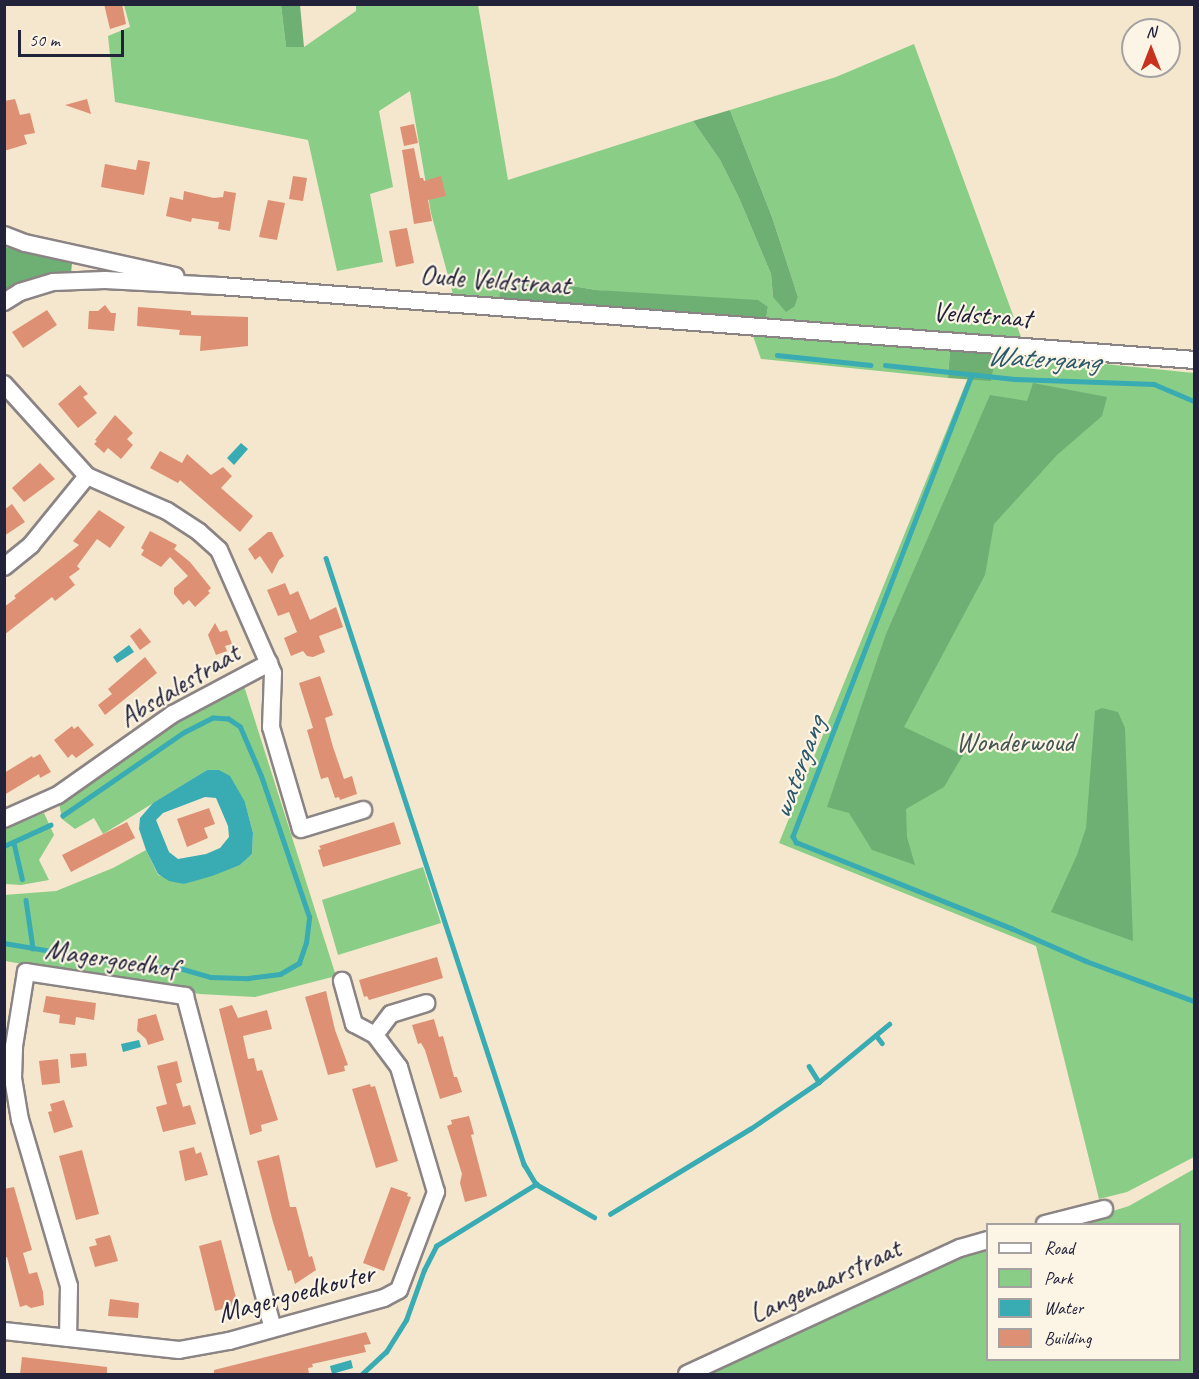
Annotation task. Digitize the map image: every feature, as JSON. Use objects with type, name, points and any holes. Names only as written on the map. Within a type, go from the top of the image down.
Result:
[{"type":"street","name":"Oude Veldstraat","points":[[4,235],[25,243],[220,286]]},
{"type":"street","name":"Oude Veldstraat","points":[[4,302],[20,292],[53,282],[105,280],[220,286],[766,325]]},
{"type":"street","name":"Veldstraat","points":[[766,325],[1194,360]]},
{"type":"street","name":"Absdalestraat","points":[[4,819],[58,795],[173,714],[269,663],[219,550],[200,532],[167,511],[87,476],[6,388]]},
{"type":"street","points":[[4,567],[31,545],[87,476]]},
{"type":"street","points":[[269,663],[273,673],[271,727],[301,829],[363,810]]},
{"type":"street","name":"Magergoedhof","points":[[68,1338],[69,1286],[20,1120],[13,1078],[14,1046],[26,972],[185,996],[273,1328]]},
{"type":"street","name":"Magergoedkouter","points":[[4,1331],[178,1350],[229,1341],[393,1294],[399,1290],[436,1192],[399,1067],[375,1035],[354,1024],[342,981]]},
{"type":"street","points":[[375,1035],[391,1014],[426,1003]]},
{"type":"street","points":[[1049,1223],[1104,1209]]},
{"type":"street","name":"Langenaarstraat","points":[[687,1374],[960,1248],[986,1239]]},
{"type":"green space","points":[[124,5],[281,5],[286,47],[304,47],[356,11],[356,5],[478,5],[508,180],[693,121],[720,160],[739,198],[771,274],[773,297],[795,306],[798,297],[772,217],[730,110],[836,77],[914,44],[1021,337],[766,320],[768,307],[596,290],[532,279],[499,303],[454,298],[431,213],[410,91],[379,111],[393,187],[370,194],[383,262],[337,271],[308,140],[115,102],[108,36],[130,27]]},
{"type":"green space","points":[[281,5],[300,5],[304,47],[286,47]]},
{"type":"green space","points":[[730,110],[772,217],[798,297],[795,306],[786,312],[773,297],[771,274],[739,198],[720,160],[693,121]]},
{"type":"green space","points":[[5,247],[72,263],[71,274],[34,277],[5,291]]},
{"type":"green space","points":[[532,279],[596,290],[758,300],[768,307],[766,320],[499,303],[501,282]]},
{"type":"green space","points":[[752,333],[950,349],[948,378],[761,359]]},
{"type":"green space","points":[[950,349],[996,353],[991,381],[948,378]]},
{"type":"green space","name":"Wonderwoud","points":[[996,353],[1194,373],[1194,1157],[1127,1192],[1099,1199],[1036,946],[779,843],[976,358]]},
{"type":"green space","points":[[1033,383],[1107,397],[1102,416],[1057,455],[994,524],[985,575],[904,727],[963,755],[944,787],[906,809],[907,837],[915,865],[872,850],[849,813],[827,807],[886,634],[990,395],[1027,401]]},
{"type":"green space","points":[[244,686],[336,976],[255,997],[200,994],[5,961],[4,895],[56,891],[113,868],[146,850],[158,875],[184,884],[240,865],[252,854],[253,833],[245,802],[207,770],[103,834],[94,818],[75,829],[62,819],[59,803],[186,712]]},
{"type":"green space","points":[[1102,708],[1118,712],[1125,728],[1133,941],[1051,912],[1077,855],[1086,828],[1095,711]]},
{"type":"green space","points":[[44,813],[54,835],[39,860],[49,880],[21,885],[5,884],[5,829]]},
{"type":"green space","points":[[423,867],[441,923],[338,955],[322,900]]},
{"type":"green space","points":[[1194,1169],[1194,1374],[697,1374],[954,1256],[986,1245],[986,1361],[1181,1361],[1181,1223],[1074,1223],[1129,1206]]},
{"type":"water","points":[[241,443],[248,449],[234,465],[227,458]]},
{"type":"water","points":[[129,645],[134,652],[117,663],[113,657]]},
{"type":"water","points":[[207,770],[219,770],[230,776],[245,802],[253,833],[252,854],[240,865],[212,876],[184,884],[169,881],[158,874],[139,829],[140,818],[153,803]],"holes":[[[205,797],[216,798],[228,826],[229,837],[220,848],[206,854],[178,859],[169,852],[156,820],[163,813]]]},
{"type":"water","points":[[139,1040],[141,1047],[123,1052],[121,1044]]},
{"type":"water","points":[[351,1360],[353,1368],[332,1374],[330,1366]]},
{"type":"building","points":[[104,4],[122,4],[126,24],[110,29]]},
{"type":"building","points":[[15,99],[20,115],[30,113],[35,133],[24,135],[27,144],[4,151],[4,101]]},
{"type":"building","points":[[87,99],[91,114],[65,105]]},
{"type":"building","points":[[414,124],[418,143],[404,146],[400,127]]},
{"type":"building","points":[[414,148],[420,178],[424,181],[441,176],[446,196],[428,200],[432,221],[414,224],[402,150]]},
{"type":"building","points":[[138,160],[150,162],[144,195],[101,187],[105,164],[136,170]]},
{"type":"building","points":[[293,176],[307,178],[303,201],[289,199]]},
{"type":"building","points":[[184,191],[214,198],[223,197],[224,191],[236,193],[230,231],[218,229],[219,222],[192,218],[191,222],[166,216],[170,197],[183,200]]},
{"type":"building","points":[[268,200],[285,203],[277,240],[259,237]]},
{"type":"building","points":[[407,228],[414,263],[396,267],[389,231]]},
{"type":"building","points":[[105,305],[111,313],[116,313],[114,331],[88,329],[89,311],[98,311]]},
{"type":"building","points":[[138,307],[191,311],[191,315],[248,317],[248,346],[200,351],[201,336],[179,335],[180,330],[137,326]]},
{"type":"building","points":[[47,310],[57,325],[23,348],[12,332]]},
{"type":"building","points":[[80,385],[88,394],[83,397],[97,413],[78,428],[58,404]]},
{"type":"building","points":[[115,415],[133,433],[127,439],[133,445],[121,459],[108,448],[104,453],[94,444]]},
{"type":"building","points":[[160,451],[182,463],[187,454],[211,475],[223,467],[232,476],[221,488],[253,516],[240,532],[180,480],[178,483],[150,468]]},
{"type":"building","points":[[40,463],[55,479],[24,502],[12,488]]},
{"type":"building","points":[[12,504],[25,522],[4,536],[4,510]]},
{"type":"building","points":[[99,510],[125,527],[110,548],[97,539],[77,566],[80,569],[69,577],[75,585],[55,601],[52,597],[4,635],[4,607],[16,598],[14,596],[79,545],[73,541]]},
{"type":"building","points":[[150,531],[177,545],[174,549],[190,562],[211,588],[208,591],[210,593],[195,607],[189,600],[183,605],[174,594],[174,588],[188,576],[170,557],[161,567],[141,555],[144,550],[141,548]]},
{"type":"building","points":[[268,532],[272,532],[284,556],[279,560],[272,574],[260,556],[255,560],[248,549]]},
{"type":"building","points":[[285,583],[290,595],[298,591],[310,620],[336,607],[343,627],[319,636],[325,652],[313,657],[307,656],[303,651],[291,656],[284,638],[297,632],[289,612],[278,616],[267,590]]},
{"type":"building","points":[[215,623],[220,632],[227,630],[232,644],[225,646],[227,651],[216,655],[208,635]]},
{"type":"building","points":[[140,628],[151,642],[140,650],[130,636]]},
{"type":"building","points":[[145,657],[157,673],[105,715],[98,705],[112,694],[108,689]]},
{"type":"building","points":[[320,676],[333,715],[325,718],[333,747],[344,779],[352,776],[357,794],[340,800],[339,797],[335,798],[328,777],[321,779],[307,730],[313,728],[299,683]]},
{"type":"building","points":[[72,726],[74,729],[78,726],[94,745],[76,758],[72,754],[68,758],[54,740]]},
{"type":"building","points":[[40,754],[51,772],[40,778],[39,774],[4,795],[4,773],[32,756],[33,758]]},
{"type":"building","points":[[209,808],[215,824],[204,828],[208,838],[187,847],[177,819]]},
{"type":"building","points":[[127,822],[135,838],[71,872],[62,855]]},
{"type":"building","points":[[394,822],[401,844],[323,867],[319,846]]},
{"type":"building","points":[[437,957],[443,978],[369,1000],[367,996],[364,997],[359,980]]},
{"type":"building","points":[[326,991],[335,1030],[348,1065],[344,1066],[345,1071],[328,1075],[305,997]]},
{"type":"building","points":[[46,996],[96,1003],[94,1020],[76,1017],[75,1025],[59,1023],[60,1015],[43,1012]]},
{"type":"building","points":[[232,1005],[238,1018],[267,1010],[272,1029],[243,1036],[248,1059],[254,1058],[257,1071],[262,1070],[278,1120],[261,1125],[262,1131],[250,1135],[219,1009]]},
{"type":"building","points":[[156,1014],[164,1040],[148,1045],[146,1039],[137,1031],[138,1019]]},
{"type":"building","points":[[434,1019],[439,1037],[443,1036],[454,1077],[457,1077],[462,1092],[440,1099],[425,1050],[421,1043],[418,1044],[412,1025]]},
{"type":"building","points":[[86,1053],[87,1066],[71,1068],[70,1054]]},
{"type":"building","points":[[58,1059],[60,1083],[42,1085],[39,1061]]},
{"type":"building","points":[[177,1061],[182,1082],[176,1084],[183,1107],[190,1105],[196,1124],[163,1132],[156,1107],[167,1104],[157,1066]]},
{"type":"building","points":[[370,1084],[371,1087],[375,1086],[398,1161],[376,1168],[352,1089]]},
{"type":"building","points":[[64,1100],[73,1127],[54,1133],[48,1112],[52,1111],[50,1104]]},
{"type":"building","points":[[469,1116],[474,1134],[471,1135],[487,1196],[465,1202],[460,1183],[462,1174],[447,1126],[452,1124],[451,1120]]},
{"type":"building","points":[[194,1147],[196,1154],[201,1152],[208,1175],[185,1181],[179,1151]]},
{"type":"building","points":[[82,1150],[99,1214],[76,1220],[59,1156]]},
{"type":"building","points":[[279,1155],[290,1207],[296,1207],[309,1257],[312,1256],[316,1270],[295,1284],[291,1270],[288,1271],[257,1161]]},
{"type":"building","points":[[14,1187],[32,1250],[23,1253],[29,1274],[37,1272],[43,1292],[44,1305],[31,1308],[26,1305],[20,1307],[7,1257],[4,1258],[4,1189]]},
{"type":"building","points":[[391,1187],[408,1193],[407,1196],[411,1197],[384,1271],[363,1263]]},
{"type":"building","points":[[110,1235],[118,1261],[95,1267],[89,1247],[97,1245],[95,1239]]},
{"type":"building","points":[[221,1240],[238,1305],[215,1311],[199,1246]]},
{"type":"building","points":[[110,1299],[139,1303],[138,1318],[108,1316]]},
{"type":"building","points":[[366,1332],[371,1344],[364,1345],[366,1352],[312,1364],[313,1367],[308,1368],[309,1374],[214,1374],[214,1370]]},
{"type":"building","points":[[22,1357],[107,1367],[107,1374],[20,1374]]},
{"type":"waterway","points":[[777,355],[870,365]]},
{"type":"waterway","name":"Watergang","points":[[885,365],[1014,379],[1154,384],[1194,401]]},
{"type":"waterway","name":"watergang","points":[[972,375],[793,836],[796,842],[1011,928],[1086,961],[1194,1001]]},
{"type":"waterway","points":[[326,558],[524,1164],[536,1184]]},
{"type":"waterway","points":[[4,943],[146,967],[176,967],[211,977],[248,978],[280,974],[299,963],[306,943],[309,917],[261,776],[240,727],[228,719],[213,718],[185,732],[63,816]]},
{"type":"waterway","points":[[4,846],[50,825]]},
{"type":"waterway","points":[[14,843],[22,879]]},
{"type":"waterway","points":[[26,900],[33,948]]},
{"type":"waterway","points":[[610,1214],[750,1129],[819,1082],[889,1024]]},
{"type":"waterway","points":[[876,1035],[882,1043]]},
{"type":"waterway","points":[[809,1066],[819,1082]]},
{"type":"waterway","points":[[362,1374],[386,1352],[406,1320],[424,1270],[436,1246],[536,1184],[594,1217]]}]
